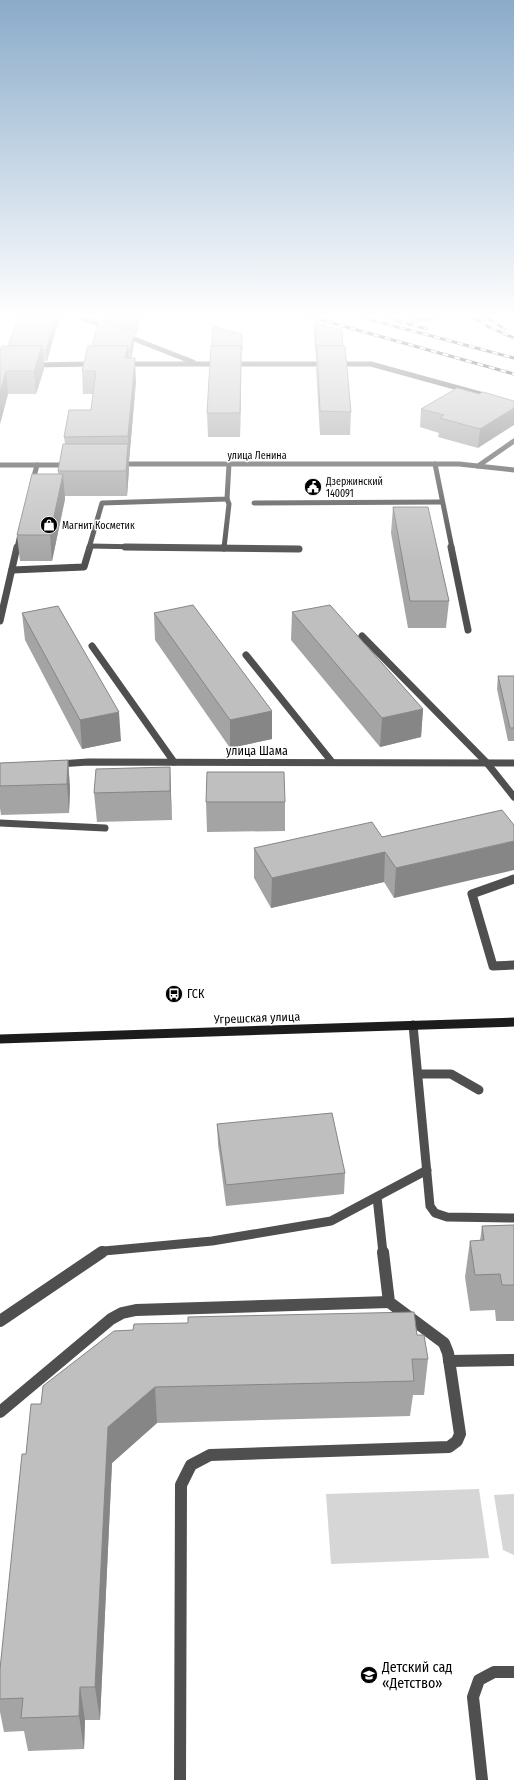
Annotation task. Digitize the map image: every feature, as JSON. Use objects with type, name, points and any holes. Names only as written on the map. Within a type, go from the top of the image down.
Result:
[{"type":"main road","name":"Угрешская улица","points":[[0,1039],[514,1022]]},
{"type":"street","points":[[478,466],[514,441]]},
{"type":"street","points":[[224,548],[228,504],[229,464]]},
{"type":"street","points":[[435,464],[468,630]]},
{"type":"street","name":"улица Ленина","points":[[111,465],[435,464],[478,466],[514,470]]},
{"type":"street","points":[[30,493],[37,465]]},
{"type":"street","points":[[0,466],[74,465]]},
{"type":"street","points":[[12,570],[84,567],[102,503],[227,499]]},
{"type":"street","points":[[254,503],[442,502]]},
{"type":"street","points":[[0,621],[23,524]]},
{"type":"street","points":[[90,546],[300,549]]},
{"type":"street","points":[[362,636],[488,763],[514,797]]},
{"type":"street","points":[[92,646],[174,762]]},
{"type":"street","points":[[246,655],[332,762]]},
{"type":"street","name":"улица Шама","points":[[52,765],[88,762],[514,763]]},
{"type":"street","points":[[0,823],[11,825],[105,828]]},
{"type":"street","points":[[514,880],[472,894],[493,966],[514,965]]},
{"type":"street","points":[[413,1025],[430,1206],[435,1213],[447,1217],[514,1218]]},
{"type":"street","points":[[418,1074],[451,1074],[479,1090]]},
{"type":"street","points":[[0,1321],[104,1251],[212,1241],[331,1221],[427,1170]]},
{"type":"street","points":[[377,1197],[390,1302]]},
{"type":"street","points":[[0,1412],[111,1319],[122,1313],[136,1310],[390,1302],[444,1343],[449,1361],[460,1434],[456,1441],[449,1447],[210,1455],[191,1465],[180,1484],[180,1780]]},
{"type":"street","points":[[449,1361],[514,1360]]},
{"type":"street","points":[[482,1780],[473,1696],[480,1680],[494,1672],[514,1672]]},
{"type":"shaded area","points":[[479,1489],[489,1558],[331,1564],[326,1494]]},
{"type":"shaded area","points":[[514,1494],[514,1555],[503,1550],[494,1495]]},
{"type":"building","points":[[93,398],[131,398],[128,436],[64,437],[69,410],[91,410]]},
{"type":"building","points":[[208,398],[240,398],[240,413],[207,413]]},
{"type":"building","points":[[319,398],[350,398],[351,412],[320,411]]},
{"type":"building","points":[[440,398],[504,398],[514,401],[514,408],[480,429],[440,418],[444,415],[421,409]]},
{"type":"building","points":[[63,444],[128,444],[126,471],[58,471]]},
{"type":"building","points":[[32,474],[63,474],[50,535],[17,535]]},
{"type":"building","points":[[393,507],[428,507],[449,601],[410,601]]},
{"type":"building","points":[[193,605],[272,711],[230,720],[154,613]]},
{"type":"building","points":[[330,605],[423,709],[382,718],[292,612]]},
{"type":"building","points":[[58,606],[119,712],[80,720],[22,613]]},
{"type":"building","points":[[498,676],[514,676],[514,728],[510,728]]},
{"type":"building","points":[[68,760],[67,784],[0,786],[0,763]]},
{"type":"building","points":[[170,767],[170,791],[94,793],[96,769]]},
{"type":"building","points":[[207,772],[284,772],[285,802],[206,802]]},
{"type":"building","points":[[502,810],[514,825],[514,841],[396,868],[385,852],[272,878],[254,848],[372,822],[382,837]]},
{"type":"building","points":[[332,1113],[345,1173],[226,1185],[217,1124]]},
{"type":"building","points":[[514,1225],[514,1285],[502,1285],[500,1274],[475,1275],[470,1241],[484,1240],[482,1226]]},
{"type":"building","points":[[414,1312],[417,1335],[424,1335],[428,1359],[412,1359],[414,1381],[155,1387],[108,1427],[95,1687],[80,1687],[79,1716],[21,1718],[23,1698],[0,1699],[0,1669],[22,1454],[26,1454],[31,1404],[41,1404],[43,1386],[114,1331],[133,1330],[134,1324],[188,1323],[188,1317]]},
{"type":"place","name":"Дзержинский 140091","points":[[313,487]]},
{"type":"place","name":"Магнит Косметик","points":[[49,525]]},
{"type":"place","name":"ГСК","points":[[174,994]]},
{"type":"place","name":"Детский сад «Детство»","points":[[369,1675]]}]
